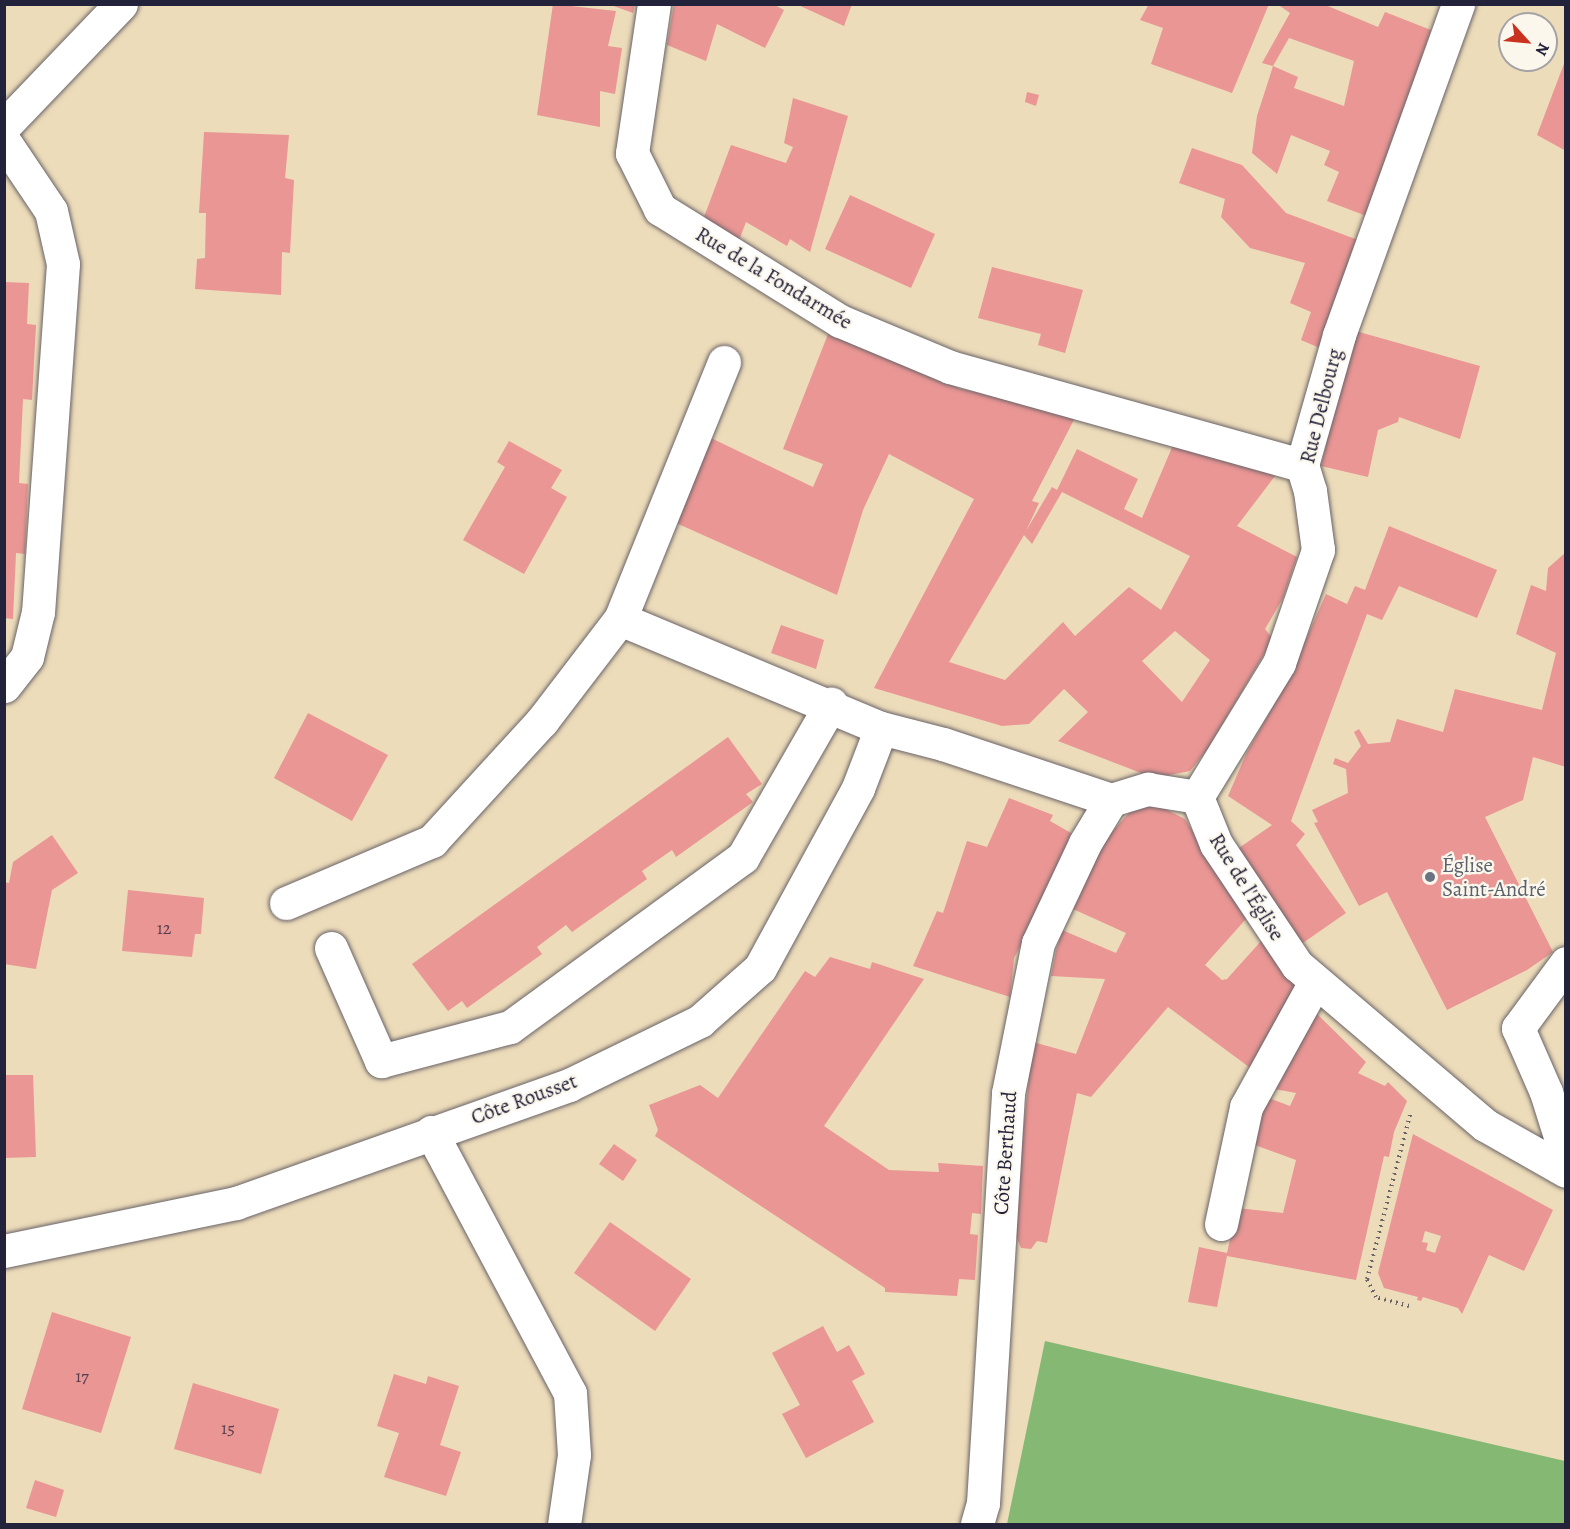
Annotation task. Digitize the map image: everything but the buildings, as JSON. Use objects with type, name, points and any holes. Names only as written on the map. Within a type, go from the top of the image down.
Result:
[{"type":"street","points":[[4,126],[121,4]]},
{"type":"street","name":"Rue de la Fondarmée","points":[[654,4],[632,153],[660,209],[840,321],[950,367],[1302,465]]},
{"type":"street","name":"Rue Delbourg","points":[[1197,797],[1279,663],[1318,550],[1310,491],[1302,465],[1339,335],[1458,4]]},
{"type":"street","points":[[4,141],[51,211],[63,264],[38,612],[27,657],[4,686]]},
{"type":"street","points":[[286,903],[432,841],[542,721],[620,619],[724,362]]},
{"type":"street","points":[[620,619],[831,704],[881,728],[943,744],[1111,800],[1149,789],[1197,797]]},
{"type":"street","points":[[331,948],[381,1061],[510,1027],[743,857],[831,704]]},
{"type":"street","name":"Côte Rousset","points":[[4,1251],[236,1203],[569,1085],[700,1021],[760,968],[858,788],[881,728]]},
{"type":"street","name":"Rue de l'Église","points":[[1197,797],[1216,844],[1297,965],[1485,1125],[1566,1171]]},
{"type":"street","name":"Côte Berthaud","points":[[976,1524],[983,1503],[1008,1093],[1038,944],[1085,843],[1111,800]]},
{"type":"street","points":[[1566,963],[1518,1028],[1556,1089],[1566,1156]]},
{"type":"street","points":[[1221,1224],[1246,1107],[1315,982]]},
{"type":"street","points":[[431,1132],[570,1393],[574,1455],[564,1524]]},
{"type":"path","points":[[1408,1306],[1376,1297],[1367,1279],[1404,1129],[1425,1075]]},
{"type":"green space","points":[[1045,1341],[1565,1461],[1565,1524],[1007,1524]]},
{"type":"place","name":"Église Saint-André","points":[[1430,877]]}]
